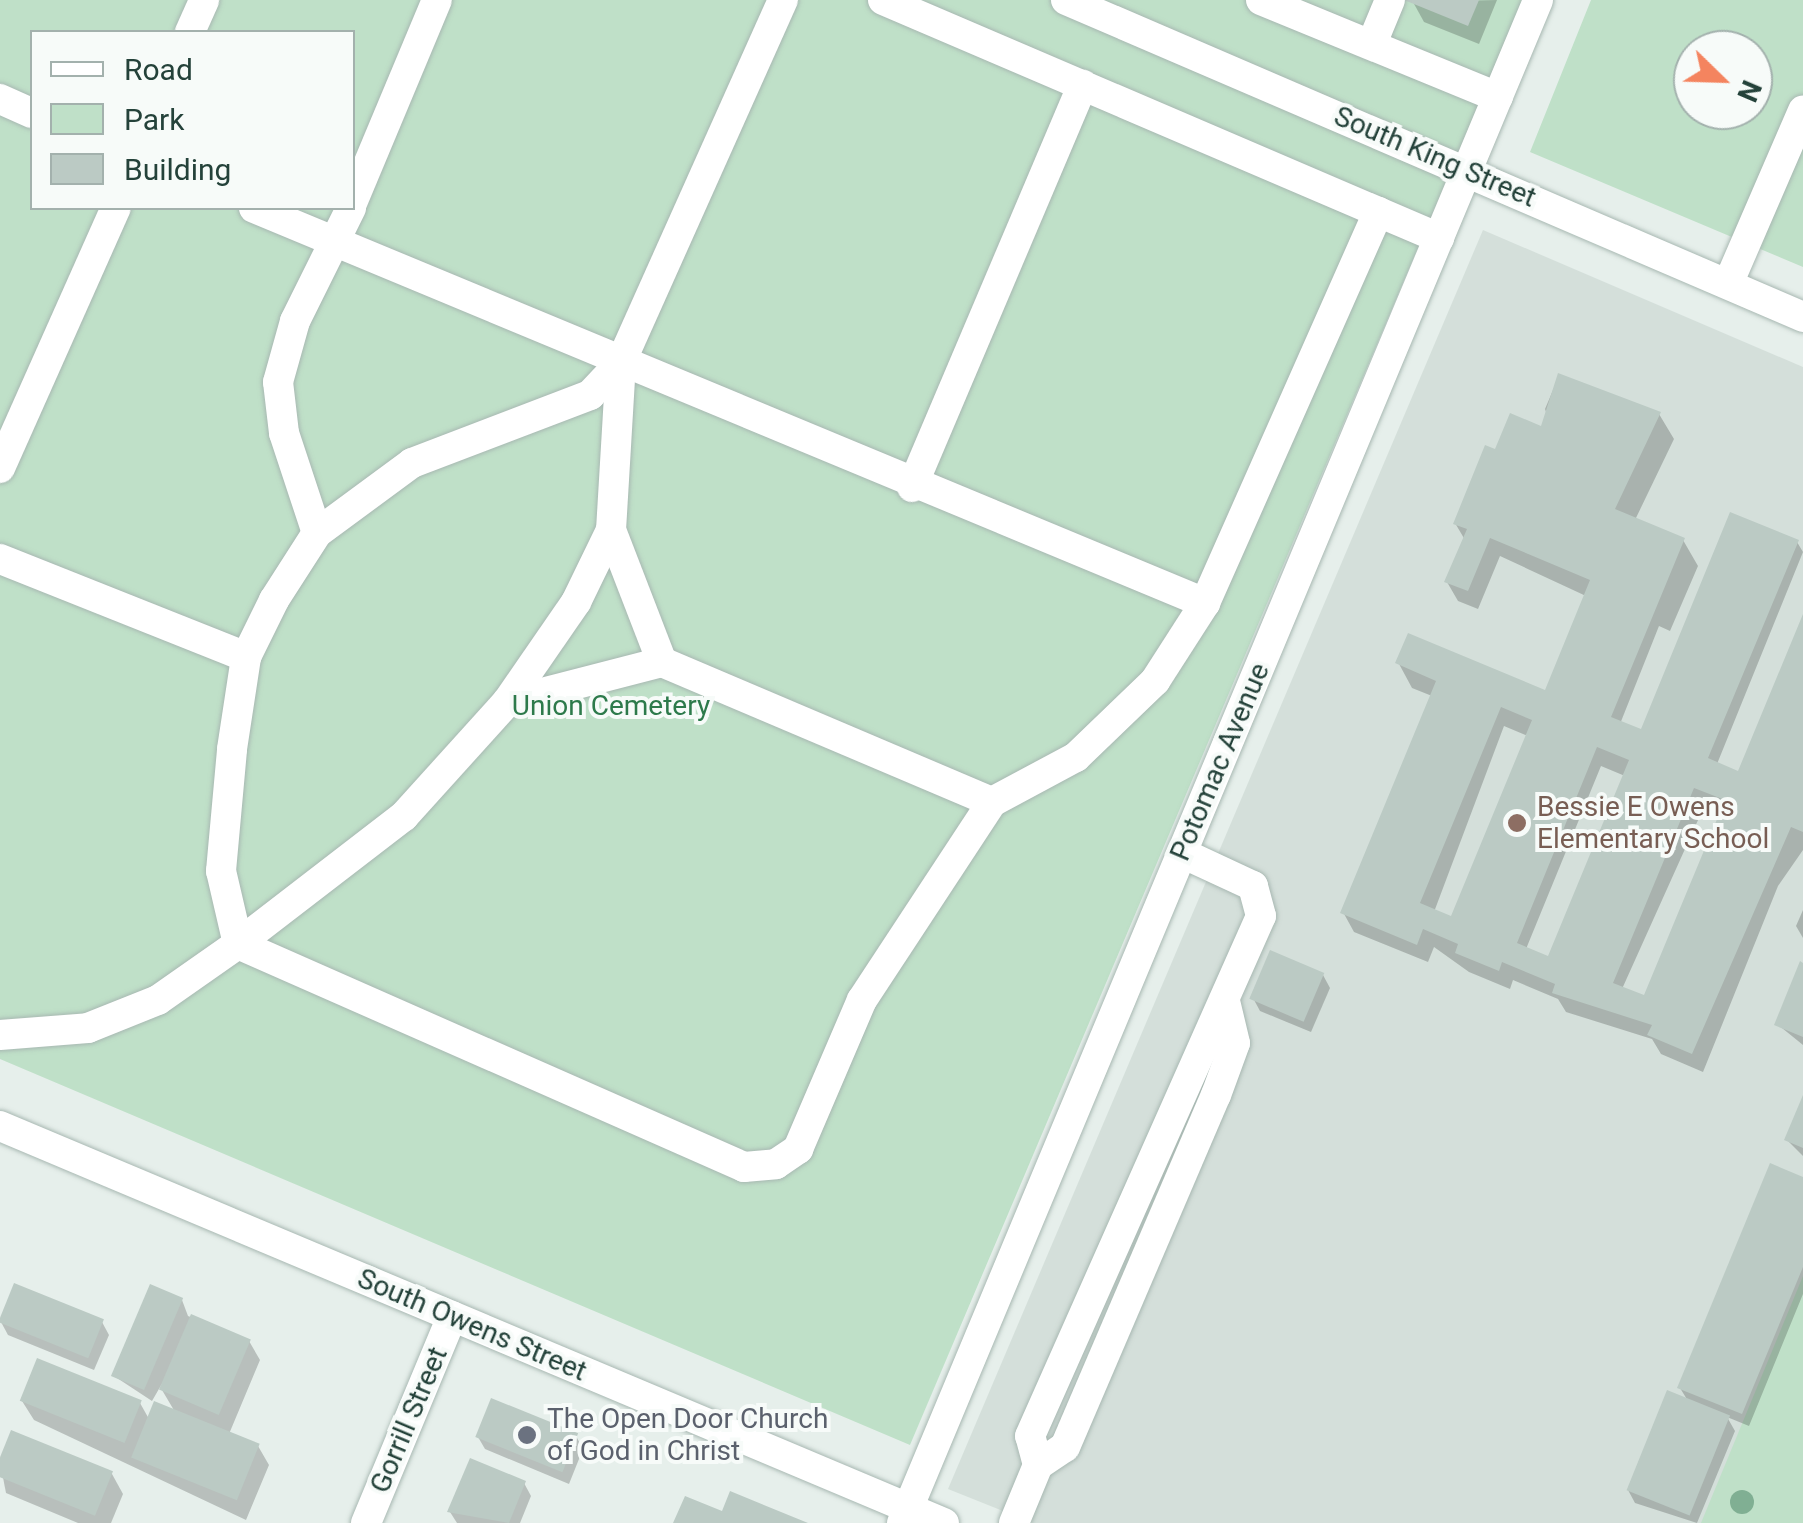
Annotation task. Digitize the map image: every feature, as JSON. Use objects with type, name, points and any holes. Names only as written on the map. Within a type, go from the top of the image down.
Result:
[{"type":"street","points":[[191,30],[204,0]]},
{"type":"street","points":[[355,198],[437,0]]},
{"type":"street","points":[[238,944],[220,871],[246,657],[318,533],[412,463],[590,395],[621,362],[782,0]]},
{"type":"street","points":[[883,0],[1439,238]]},
{"type":"street","name":"South King Street","points":[[1066,0],[1803,316]]},
{"type":"street","points":[[1261,0],[1374,41],[1498,97]]},
{"type":"street","points":[[1374,41],[1390,0]]},
{"type":"street","name":"Potomac Avenue","points":[[905,1516],[1538,0]]},
{"type":"street","points":[[912,487],[1083,85]]},
{"type":"street","points":[[0,99],[30,112]]},
{"type":"street","points":[[1728,284],[1803,111]]},
{"type":"street","points":[[0,468],[115,210]]},
{"type":"street","points":[[259,210],[912,487],[1204,603]]},
{"type":"street","points":[[318,533],[284,433],[278,382],[295,321],[350,210]]},
{"type":"street","points":[[238,944],[744,1167],[776,1164],[798,1150],[862,1000],[992,802],[1076,758],[1155,681],[1204,603],[1378,212]]},
{"type":"street","points":[[0,1035],[88,1028],[158,1000],[238,944],[404,816],[507,702],[576,602],[611,530],[621,362]]},
{"type":"street","points":[[611,530],[662,662]]},
{"type":"street","points":[[0,559],[246,657]]},
{"type":"street","points":[[507,702],[662,662],[992,802]]},
{"type":"street","points":[[1014,1523],[1038,1465],[1030,1436],[1194,1050],[1225,1001],[1261,896],[1182,853]]},
{"type":"street","name":"South Owens Street","points":[[0,1126],[452,1316],[905,1516],[944,1523]]},
{"type":"street","name":"Gorrill Street","points":[[366,1523],[452,1316]]},
{"type":"shaded area","name":"Bessie E Owens Elementary School","points":[[1483,230],[1803,367],[1803,1279],[1703,1523],[1033,1523],[948,1489]]},
{"type":"green space","name":"Union Cemetery","points":[[0,0],[1523,0],[910,1445],[0,1059]]},
{"type":"green space","points":[[1591,0],[1803,0],[1803,267],[1530,152]]},
{"type":"green space","points":[[1803,1276],[1803,1523],[1701,1523]]},
{"type":"building","points":[[1404,0],[1479,0],[1468,26]]},
{"type":"building","points":[[1558,373],[1661,412],[1615,509],[1685,538],[1611,717],[1641,729],[1730,512],[1799,540],[1708,758],[1738,771],[1803,614],[1803,832],[1791,827],[1692,1054],[1647,1035],[1652,1025],[1552,993],[1555,984],[1502,962],[1499,971],[1455,953],[1458,944],[1423,929],[1417,945],[1340,913],[1436,681],[1395,663],[1408,633],[1545,690],[1590,580],[1490,538],[1468,591],[1444,582],[1467,529],[1453,524],[1485,445],[1495,449],[1510,413],[1541,426]],"holes":[[[1501,707],[1532,720],[1451,916],[1420,903]],[[1597,747],[1629,760],[1548,956],[1517,943]],[[1694,788],[1725,800],[1644,995],[1613,983]]]},
{"type":"building","points":[[1270,950],[1324,973],[1304,1022],[1249,999]]},
{"type":"building","points":[[1800,961],[1803,963],[1803,1037],[1774,1025]]},
{"type":"building","points":[[1803,1095],[1803,1148],[1784,1140]]},
{"type":"building","points":[[1770,1163],[1803,1177],[1803,1267],[1742,1414],[1677,1388]]},
{"type":"building","points":[[14,1283],[104,1319],[88,1358],[0,1323]]},
{"type":"building","points":[[150,1284],[183,1298],[144,1390],[111,1376]]},
{"type":"building","points":[[191,1314],[251,1339],[219,1415],[159,1389]]},
{"type":"building","points":[[37,1358],[142,1400],[125,1443],[20,1401]]},
{"type":"building","points":[[1667,1390],[1730,1415],[1690,1516],[1627,1490]]},
{"type":"building","name":"The Open Door Church of God in Christ","points":[[491,1398],[578,1433],[562,1472],[475,1437]]},
{"type":"building","points":[[154,1401],[260,1444],[237,1500],[131,1458]]},
{"type":"building","points":[[11,1430],[113,1471],[95,1516],[0,1477],[0,1457]]},
{"type":"building","points":[[470,1458],[526,1481],[509,1523],[447,1512]]},
{"type":"building","points":[[730,1491],[808,1523],[673,1523],[685,1496],[722,1511]]},
{"type":"place","name":"Bessie E Owens Elementary School","points":[[1517,823]]},
{"type":"place","name":"The Open Door Church of God in Christ","points":[[527,1435]]}]
